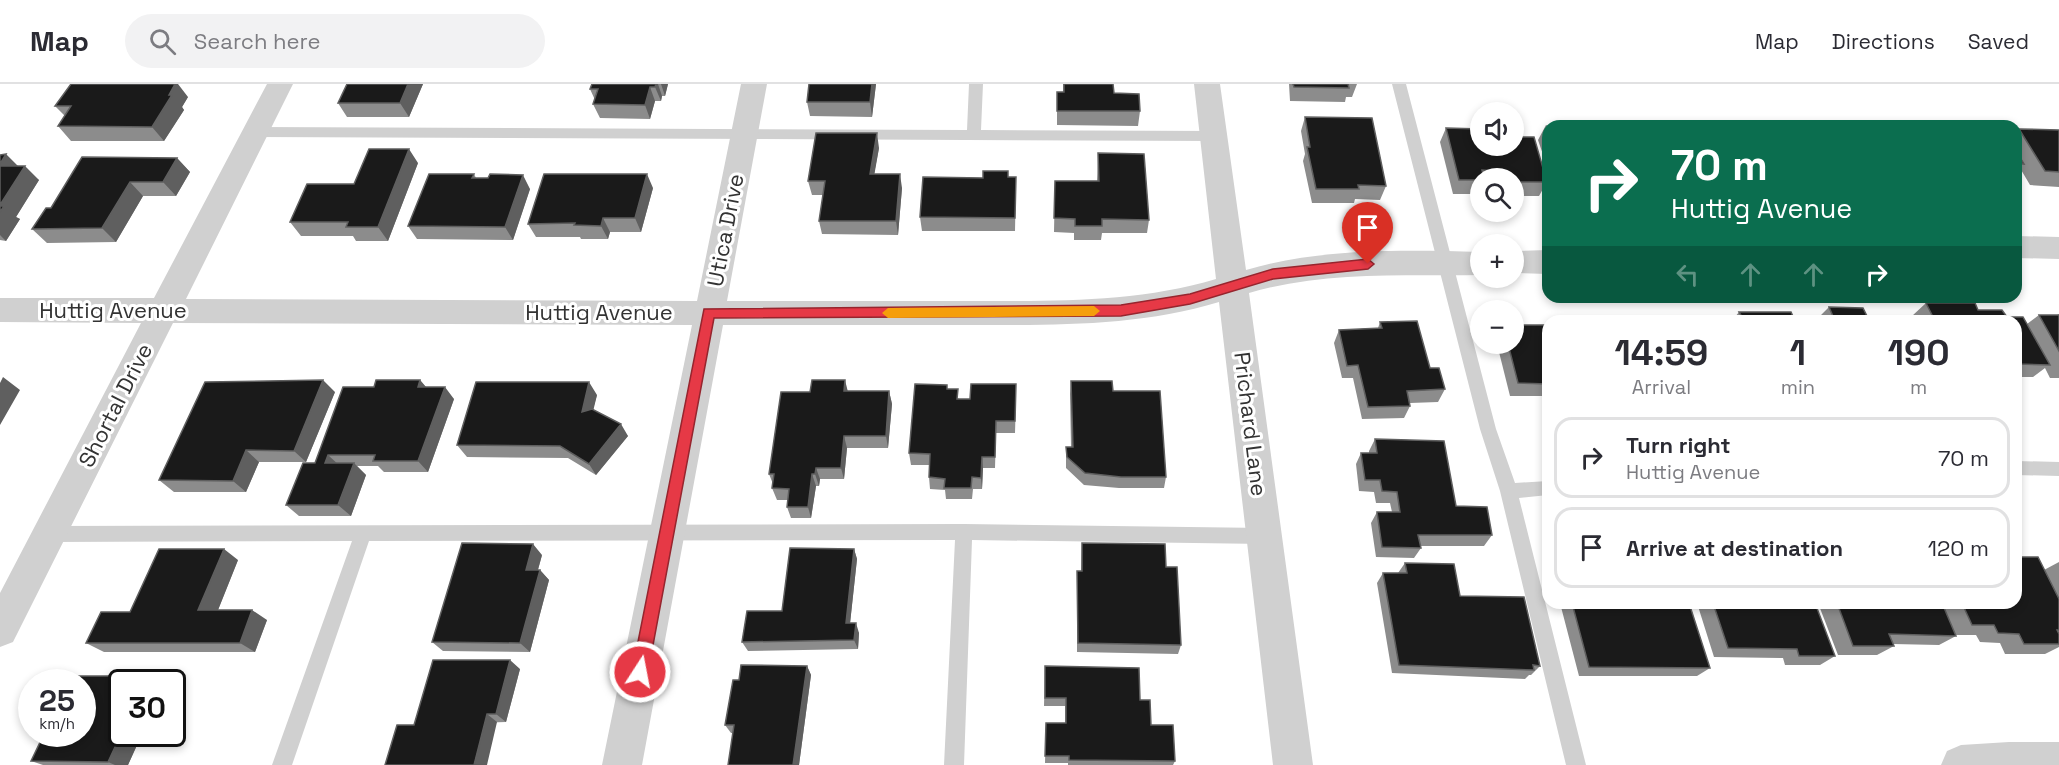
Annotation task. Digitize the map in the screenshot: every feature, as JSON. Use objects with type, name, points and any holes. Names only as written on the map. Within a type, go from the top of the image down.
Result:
[{"type":"street","name":"Shortal Drive","points":[[0,630],[280,84]]},
{"type":"street","name":"Utica Drive","points":[[622,765],[754,84]]},
{"type":"street","name":"Prichard Lane","points":[[1207,84],[1293,765]]},
{"type":"street","points":[[2022,247],[2059,248]]},
{"type":"street","points":[[1524,262],[1542,262]]},
{"type":"street","name":"Huttig Avenue","points":[[0,310],[708,313],[1121,310],[1190,299],[1273,274],[1348,265],[1470,263]]},
{"type":"street","points":[[1961,765],[2059,762]]},
{"type":"lane","points":[[974,135],[976,84]]},
{"type":"lane","points":[[1399,84],[1488,429],[1509,490],[1576,765]]},
{"type":"lane","points":[[255,132],[1215,136]]},
{"type":"lane","points":[[2022,468],[2059,468]]},
{"type":"lane","points":[[1509,490],[1542,488]]},
{"type":"lane","points":[[50,534],[964,532],[1265,536]]},
{"type":"lane","points":[[954,765],[964,532]]},
{"type":"lane","points":[[282,765],[363,534]]},
{"type":"building","points":[[71,84],[175,84],[169,95],[172,95],[152,127],[58,126],[71,106],[55,106]]},
{"type":"building","points":[[347,84],[408,84],[400,103],[338,103]]},
{"type":"building","points":[[592,84],[656,84],[655,87],[650,87],[645,105],[593,104],[598,89],[590,89]]},
{"type":"building","points":[[809,84],[872,84],[870,102],[807,102]]},
{"type":"building","points":[[1064,84],[1113,84],[1114,93],[1139,94],[1140,111],[1057,111],[1057,92],[1064,92]]},
{"type":"building","points":[[1293,84],[1348,84],[1349,88],[1294,87]]},
{"type":"building","points":[[1305,117],[1372,118],[1386,186],[1358,185],[1359,189],[1316,189],[1307,147],[1310,147]]},
{"type":"building","points":[[1446,128],[1470,129],[1470,156],[1524,156],[1524,137],[1534,137],[1542,165],[1542,182],[1524,182],[1524,168],[1470,168],[1470,180],[1459,180]]},
{"type":"building","points":[[2022,129],[2059,130],[2059,172],[2045,171],[2022,134]]},
{"type":"building","points":[[816,133],[877,133],[870,174],[900,174],[896,221],[819,221],[825,181],[808,181]]},
{"type":"building","points":[[369,149],[409,149],[378,227],[346,227],[348,222],[290,222],[307,184],[354,184]]},
{"type":"building","points":[[1098,153],[1144,154],[1149,220],[1102,219],[1102,226],[1075,226],[1075,219],[1054,218],[1055,181],[1099,181]]},
{"type":"building","points":[[6,154],[0,164],[0,155]]},
{"type":"building","points":[[82,157],[177,158],[163,182],[130,182],[102,228],[32,229],[46,208],[51,208]]},
{"type":"building","points":[[0,166],[25,166],[0,205]]},
{"type":"building","points":[[983,171],[1008,171],[1008,177],[1016,177],[1015,218],[920,217],[923,177],[983,178]]},
{"type":"building","points":[[429,174],[474,174],[472,178],[488,178],[490,174],[523,175],[505,227],[408,226]]},
{"type":"building","points":[[544,174],[647,174],[635,218],[603,218],[601,226],[574,225],[575,223],[528,224]]},
{"type":"building","points":[[1926,303],[1975,303],[1978,310],[2002,310],[2006,315],[1932,315]]},
{"type":"building","points":[[1829,307],[1863,308],[1866,315],[1832,315]]},
{"type":"building","points":[[1739,312],[1791,312],[1792,315],[1741,315]]},
{"type":"building","points":[[2039,315],[2059,315],[2059,351]]},
{"type":"building","points":[[2022,317],[2023,317],[2050,365],[2022,364]]},
{"type":"building","points":[[1417,321],[1430,368],[1439,368],[1445,389],[1407,391],[1410,406],[1368,407],[1358,365],[1347,366],[1339,330],[1382,328],[1380,322]]},
{"type":"building","points":[[1524,325],[1542,325],[1542,384],[1518,383],[1511,354],[1524,354]]},
{"type":"building","points":[[323,380],[294,451],[246,450],[233,481],[159,480],[205,382]]},
{"type":"building","points":[[376,380],[420,380],[418,387],[445,387],[418,461],[373,461],[375,455],[328,455],[325,463],[354,463],[338,505],[286,505],[303,463],[315,463],[343,387],[374,387]]},
{"type":"building","points":[[812,380],[845,380],[844,391],[889,391],[886,436],[844,436],[841,468],[816,468],[815,474],[812,474],[808,507],[787,507],[789,489],[772,488],[774,474],[769,474],[781,392],[810,392]]},
{"type":"building","points":[[1071,381],[1112,381],[1113,391],[1160,391],[1166,477],[1121,477],[1085,473],[1067,457],[1066,447],[1073,447]]},
{"type":"building","points":[[476,382],[589,382],[582,412],[592,409],[621,424],[589,464],[560,446],[457,445]]},
{"type":"building","points":[[915,384],[947,385],[947,389],[958,389],[957,399],[970,399],[971,384],[1016,384],[1015,421],[996,421],[995,457],[982,457],[981,478],[972,477],[971,488],[944,488],[945,479],[929,477],[930,454],[909,453]]},
{"type":"building","points":[[1375,439],[1444,441],[1456,506],[1487,507],[1492,535],[1418,535],[1421,548],[1382,547],[1377,512],[1400,512],[1397,492],[1382,491],[1380,480],[1365,480],[1361,453],[1377,453]]},
{"type":"building","points":[[462,543],[533,544],[526,570],[540,570],[520,643],[432,642]]},
{"type":"building","points":[[1082,543],[1165,544],[1166,567],[1177,567],[1181,645],[1078,643],[1077,571],[1082,571]]},
{"type":"building","points":[[790,548],[854,549],[846,623],[856,623],[854,640],[742,642],[747,611],[782,611]]},
{"type":"building","points":[[159,549],[224,549],[198,610],[252,610],[240,643],[86,643],[101,612],[130,612]]},
{"type":"building","points":[[2022,557],[2038,557],[2059,599],[2059,630],[2057,630],[2059,644],[2024,644],[2019,634],[1998,633],[1994,625],[1972,625],[1965,609],[2022,609]]},
{"type":"building","points":[[1405,563],[1454,564],[1460,596],[1524,597],[1540,666],[1533,665],[1534,670],[1399,665],[1383,573],[1407,573]]},
{"type":"building","points":[[1574,609],[1691,609],[1710,668],[1589,667]]},
{"type":"building","points":[[1715,609],[1817,609],[1835,656],[1799,656],[1797,649],[1728,648]]},
{"type":"building","points":[[1839,609],[1945,609],[1956,636],[1889,634],[1894,646],[1853,646]]},
{"type":"building","points":[[433,660],[510,660],[496,714],[487,714],[474,765],[385,765],[397,725],[414,725]]},
{"type":"building","points":[[741,665],[807,666],[793,765],[728,765],[734,725],[725,725],[733,680],[739,680]]},
{"type":"building","points":[[1045,666],[1139,668],[1140,700],[1150,700],[1151,725],[1173,725],[1175,761],[1069,760],[1069,756],[1045,756],[1046,723],[1066,723],[1066,698],[1045,698]]},
{"type":"building","points":[[96,676],[108,676],[108,747],[115,747],[108,762],[31,761],[38,747],[96,747]]},
{"type":"slow traffic","points":[[888,313],[1094,311]]},
{"type":"route","points":[[640,672],[708,313],[1014,313],[1121,310],[1190,299],[1273,274],[1368,264]]}]
